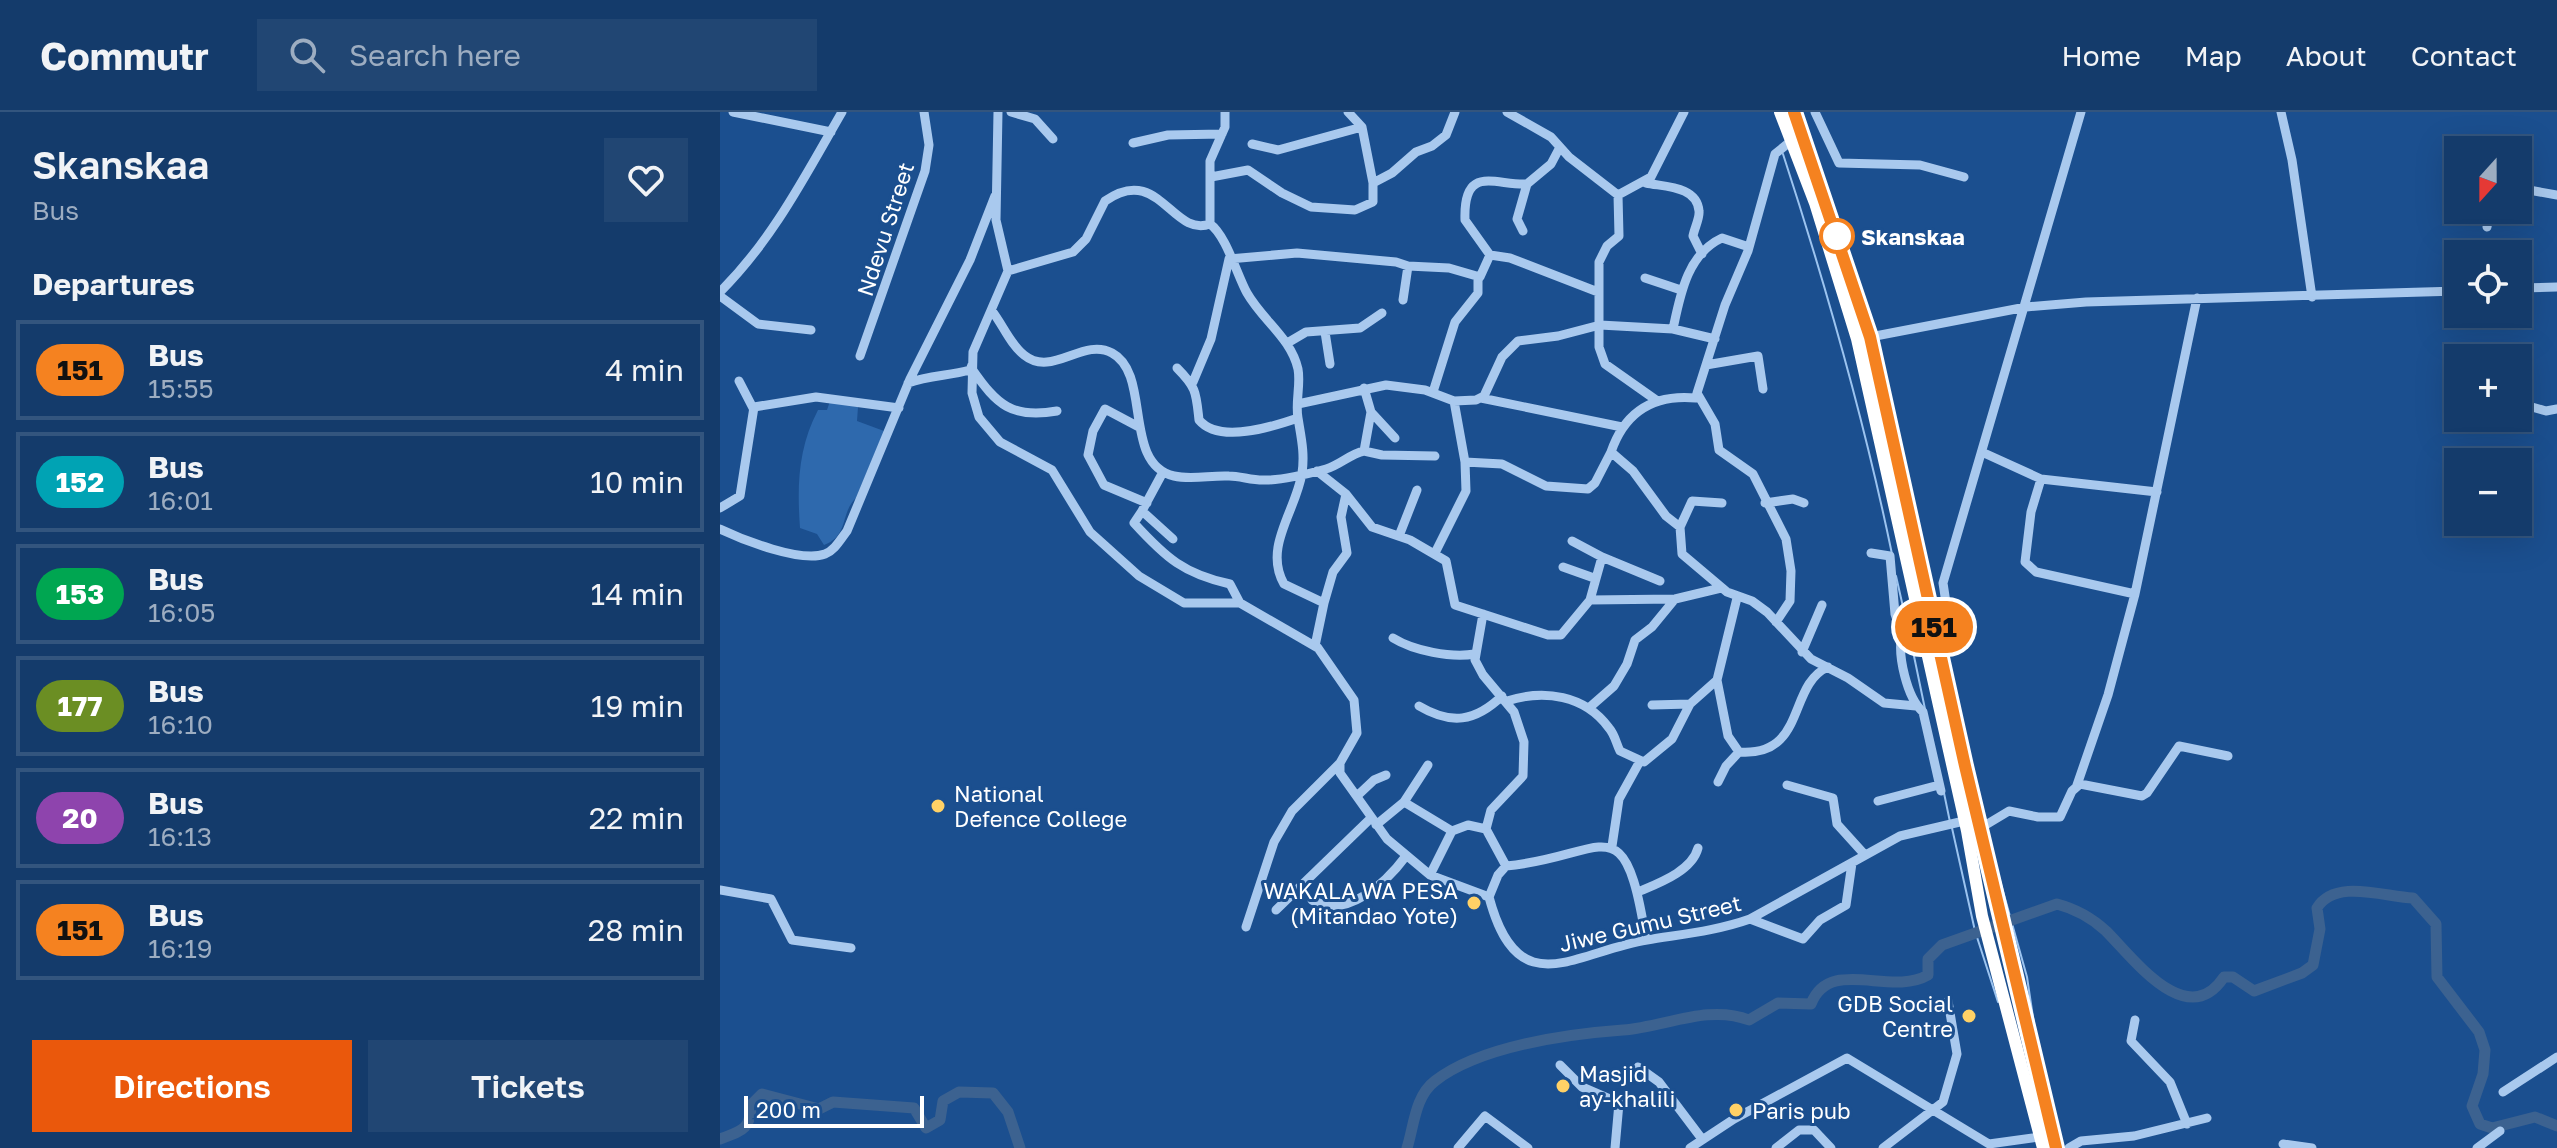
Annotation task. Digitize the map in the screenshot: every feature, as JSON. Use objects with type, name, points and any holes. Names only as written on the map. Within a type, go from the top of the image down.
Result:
[{"type":"highway","points":[[1780,112],[1864,338],[1982,916],[2045,1140],[2056,1148]]},
{"type":"highway","points":[[1794,112],[1864,338],[1939,646],[1979,829],[2010,946],[2045,1140]]},
{"type":"street","points":[[733,112],[831,132]]},
{"type":"street","points":[[811,330],[758,324],[720,294],[764,245],[842,112]]},
{"type":"street","name":"Ndevu Street","points":[[860,356],[925,171],[929,145],[924,112]]},
{"type":"street","points":[[998,112],[996,220],[1008,271],[976,343],[972,366],[974,404],[986,426],[1000,442],[1052,470],[1098,542],[1139,576],[1184,603],[1240,603],[1315,646],[1354,700],[1357,733],[1340,763],[1292,811],[1274,842],[1246,927]]},
{"type":"street","points":[[1011,112],[1035,119],[1053,139]]},
{"type":"street","points":[[1225,112],[1227,122],[1210,161],[1210,224],[1220,233],[1229,259],[1260,314],[1289,342],[1298,370],[1302,473],[1275,557],[1284,584],[1324,603]]},
{"type":"street","points":[[1211,177],[1248,170],[1305,204],[1355,210],[1371,204],[1373,183],[1362,127],[1348,112]]},
{"type":"street","points":[[1373,183],[1446,135],[1455,112]]},
{"type":"street","points":[[1507,112],[1551,137],[1618,195],[1620,231],[1599,262],[1599,347],[1605,364],[1656,400]]},
{"type":"street","points":[[1646,183],[1684,112]]},
{"type":"street","points":[[1815,112],[1839,163],[1920,165],[1964,177]]},
{"type":"street","points":[[1939,646],[1948,643],[1951,636],[1943,583],[1984,453],[2081,112]]},
{"type":"street","points":[[2281,112],[2292,160],[2312,297]]},
{"type":"street","points":[[1252,144],[1278,150],[1362,127]]},
{"type":"street","points":[[1133,143],[1168,135],[1222,134]]},
{"type":"street","points":[[1696,398],[1749,247],[1775,154],[1791,141]]},
{"type":"street","points":[[1523,231],[1517,219],[1527,184],[1551,164],[1560,147]]},
{"type":"street","points":[[1527,184],[1495,179],[1478,184],[1469,191],[1465,220],[1490,255],[1510,258],[1598,292]]},
{"type":"street","points":[[1618,195],[1646,183],[1680,189],[1692,195],[1699,211],[1693,236],[1702,254]]},
{"type":"street","points":[[720,529],[795,554],[822,555],[834,549],[847,531],[908,383],[970,260],[998,189]]},
{"type":"street","points":[[1008,271],[1073,252],[1086,239],[1105,201],[1133,189],[1150,193],[1188,222],[1203,227],[1210,224]]},
{"type":"street","points":[[2532,191],[2557,195]]},
{"type":"street","points":[[1673,329],[1681,290],[1702,254],[1722,238],[1749,247]]},
{"type":"street","points":[[1229,259],[1297,253],[1449,268],[1478,279]]},
{"type":"street","points":[[1433,392],[1455,322],[1478,293],[1478,279],[1490,255]]},
{"type":"street","points":[[1193,382],[1211,339],[1229,259]]},
{"type":"street","points":[[1403,300],[1408,266]]},
{"type":"street","points":[[1645,278],[1681,290]]},
{"type":"street","points":[[2532,288],[2557,287]]},
{"type":"street","points":[[1864,338],[2026,307],[2197,298],[2444,292]]},
{"type":"street","points":[[1979,829],[2009,811],[2038,817],[2060,817],[2077,785],[2100,720],[2135,594],[2197,298]]},
{"type":"street","points":[[992,311],[1014,346],[1034,361],[1056,362],[1071,355],[1104,350],[1120,358],[1134,382],[1137,426],[1163,472],[1180,477],[1229,476],[1265,480],[1317,471],[1364,451],[1382,455],[1435,456]]},
{"type":"street","points":[[1289,342],[1306,332],[1360,328],[1382,313]]},
{"type":"street","points":[[1481,398],[1502,357],[1518,341],[1558,336],[1600,325],[1673,329],[1715,339]]},
{"type":"street","points":[[1325,332],[1330,364]]},
{"type":"street","points":[[1706,365],[1758,356],[1763,389]]},
{"type":"street","points":[[908,383],[970,370],[972,366]]},
{"type":"street","points":[[972,366],[985,389],[1003,406],[1025,414],[1057,411]]},
{"type":"street","points":[[1177,368],[1193,382],[1201,405],[1199,420],[1205,427],[1228,431],[1270,427],[1298,418]]},
{"type":"street","points":[[720,508],[740,496],[753,408],[739,381]]},
{"type":"street","points":[[1298,404],[1324,401],[1364,388],[1386,385],[1433,392],[1454,401],[1481,398],[1622,427]]},
{"type":"street","points":[[1364,388],[1371,412],[1364,451]]},
{"type":"street","points":[[753,408],[816,397],[899,408]]},
{"type":"street","points":[[1465,462],[1502,464],[1546,486],[1588,489],[1595,483],[1622,427],[1635,411],[1656,400],[1696,398]]},
{"type":"street","points":[[1696,398],[1715,424],[1719,450],[1753,474],[1765,503],[1786,539],[1791,571],[1790,601],[1776,622]]},
{"type":"street","points":[[1435,553],[1466,491],[1465,462],[1454,401]]},
{"type":"street","points":[[2532,407],[2546,411],[2557,409]]},
{"type":"street","points":[[1137,426],[1105,409],[1093,431],[1088,455],[1104,485],[1144,507],[1173,539]]},
{"type":"street","points":[[1371,412],[1395,438]]},
{"type":"street","points":[[1611,452],[1633,471],[1666,516],[1680,527]]},
{"type":"street","points":[[1984,453],[2041,479],[2157,492]]},
{"type":"street","points":[[1317,471],[1346,494],[1372,527],[1435,553],[1449,564],[1455,605],[1555,636],[1561,635],[1590,600],[1602,557]]},
{"type":"street","points":[[1163,472],[1134,523],[1164,556],[1196,576],[1230,584],[1240,603]]},
{"type":"street","points":[[2041,479],[2031,512],[2025,562],[2028,566],[2036,572],[2135,594]]},
{"type":"street","points":[[1399,536],[1417,490]]},
{"type":"street","points":[[1315,646],[1333,572],[1347,553],[1341,517],[1346,494]]},
{"type":"street","points":[[1765,503],[1793,499],[1804,503]]},
{"type":"street","points":[[1722,503],[1692,501],[1680,527],[1682,554],[1721,588],[1737,598],[1758,605],[1802,652],[1884,703],[1916,706]]},
{"type":"street","points":[[1572,541],[1660,581]]},
{"type":"street","points":[[1871,553],[1890,556],[1895,614],[1902,634],[1902,657],[1916,706],[1923,712],[1932,743],[1940,788],[1878,801]]},
{"type":"street","points":[[1563,567],[1594,578]]},
{"type":"street","points":[[1590,600],[1675,599],[1721,588]]},
{"type":"street","points":[[1737,598],[1717,680],[1728,736],[1739,752]]},
{"type":"street","points":[[1590,707],[1614,686],[1627,664],[1635,640],[1652,627],[1675,599]]},
{"type":"street","points":[[1802,652],[1822,605]]},
{"type":"street","points":[[1483,614],[1475,654],[1483,675],[1504,698],[1524,742],[1525,768],[1519,782],[1491,810],[1486,829],[1506,866]]},
{"type":"street","points":[[1902,634],[1921,628]]},
{"type":"street","points":[[1393,638],[1423,649],[1463,656],[1475,654]]},
{"type":"street","points":[[1718,782],[1726,766],[1739,752],[1758,751],[1783,735],[1797,717],[1811,679],[1828,667]]},
{"type":"street","points":[[1419,706],[1439,718],[1451,719],[1484,712],[1504,698],[1539,694],[1590,707],[1610,728],[1620,751],[1640,761],[1649,761],[1672,739],[1690,704],[1717,680]]},
{"type":"street","points":[[1652,705],[1690,704]]},
{"type":"street","points":[[2077,785],[2084,783],[2142,796],[2151,788],[2179,746],[2228,756]]},
{"type":"street","points":[[1612,846],[1619,799],[1640,761]]},
{"type":"street","points":[[1340,763],[1340,773],[1373,822],[1406,856],[1430,875],[1489,897],[1498,875],[1506,866],[1526,864],[1592,845],[1612,846],[1619,852],[1638,892],[1646,940]]},
{"type":"street","points":[[1276,910],[1373,822],[1404,802],[1428,765]]},
{"type":"street","points":[[1357,796],[1374,780],[1386,775]]},
{"type":"street","points":[[1787,785],[1833,798],[1837,824],[1865,855]]},
{"type":"street","points":[[1404,802],[1452,831]]},
{"type":"street","name":"Jiwe Gumu Street","points":[[1489,897],[1510,944],[1522,958],[1540,964],[1587,959],[1646,940],[1684,937],[1750,919],[1900,836],[1964,821]]},
{"type":"street","points":[[1430,875],[1452,831],[1468,825],[1486,829]]},
{"type":"street","points":[[1638,892],[1679,872],[1691,863],[1698,848]]},
{"type":"street","points":[[1312,900],[1332,907],[1358,898],[1382,883],[1406,856]]},
{"type":"street","points":[[1750,919],[1803,939],[1816,923],[1846,905],[1852,863]]},
{"type":"street","points":[[720,890],[771,899],[792,940],[851,948]]},
{"type":"street","points":[[1883,1148],[1943,1102],[1957,1054],[1948,1001]]},
{"type":"street","points":[[2135,1020],[2131,1041],[2170,1082],[2187,1124]]},
{"type":"street","points":[[2503,1092],[2557,1057]]},
{"type":"street","points":[[1690,1148],[1847,1058],[1983,1141],[1997,1146],[2045,1140]]},
{"type":"street","points":[[1560,1065],[1582,1087],[1619,1103],[1615,1148]]},
{"type":"street","points":[[1638,1067],[1659,1082],[1702,1139]]},
{"type":"street","points":[[1458,1148],[1485,1116],[1528,1148]]},
{"type":"street","points":[[2069,1148],[2081,1141],[2134,1136],[2162,1126],[2187,1124],[2207,1118]]},
{"type":"street","points":[[1776,1148],[1799,1130],[1814,1130],[1831,1148]]},
{"type":"street","points":[[2477,1148],[2500,1131]]},
{"type":"street","points":[[2283,1144],[2312,1148]]},
{"type":"shaded area","points":[[830,401],[858,407],[857,421],[884,431],[841,530],[824,545],[817,534],[800,528],[799,482],[811,424],[818,410],[827,410]]},
{"type":"waterway","points":[[1783,154],[1843,353],[1892,554]]},
{"type":"waterway","points":[[1896,576],[1908,629]]},
{"type":"waterway","points":[[1910,637],[1925,709]]},
{"type":"waterway","points":[[1944,793],[1950,822]]},
{"type":"waterway","points":[[1952,828],[1975,931],[1998,1002]]},
{"type":"waterway","points":[[1992,852],[2027,977],[2037,1044]]},
{"type":"waterway","points":[[1407,1148],[1419,1103],[1428,1087],[1454,1069],[1476,1059],[1525,1044],[1639,1028],[1702,1015],[1718,1014],[1749,1020],[1778,1003],[1811,1004],[1820,990],[1832,982],[1913,981],[1928,975],[1928,959],[1942,945],[2057,904],[2095,922],[2146,972],[2178,994],[2194,997],[2209,992],[2224,977],[2233,977],[2254,991],[2302,973],[2313,965],[2320,929],[2317,908],[2325,899],[2348,891],[2413,898],[2436,924],[2437,977],[2479,1032],[2485,1050],[2483,1074],[2472,1106],[2480,1124],[2492,1128],[2535,1117],[2557,1126]]},
{"type":"waterway","points":[[720,1139],[747,1125],[751,1105],[762,1094],[819,1109],[833,1102],[914,1108],[926,1128],[940,1120],[943,1101],[959,1092],[993,1093],[1008,1112],[1020,1148]]},
{"type":"bus line","name":"151","points":[[1794,112],[1870,337],[1979,829],[2004,917],[2056,1148]]},
{"type":"place","name":"Skanskaa","points":[[1837,236]]},
{"type":"place","name":"National Defence College","points":[[938,806]]},
{"type":"place","name":"WAKALA WA PESA (Mitandao Yote)","points":[[1474,903]]},
{"type":"place","name":"GDB Social Centre","points":[[1969,1016]]},
{"type":"place","name":"Masjid ay-khalili","points":[[1563,1086]]},
{"type":"place","name":"Paris pub","points":[[1736,1110]]}]
